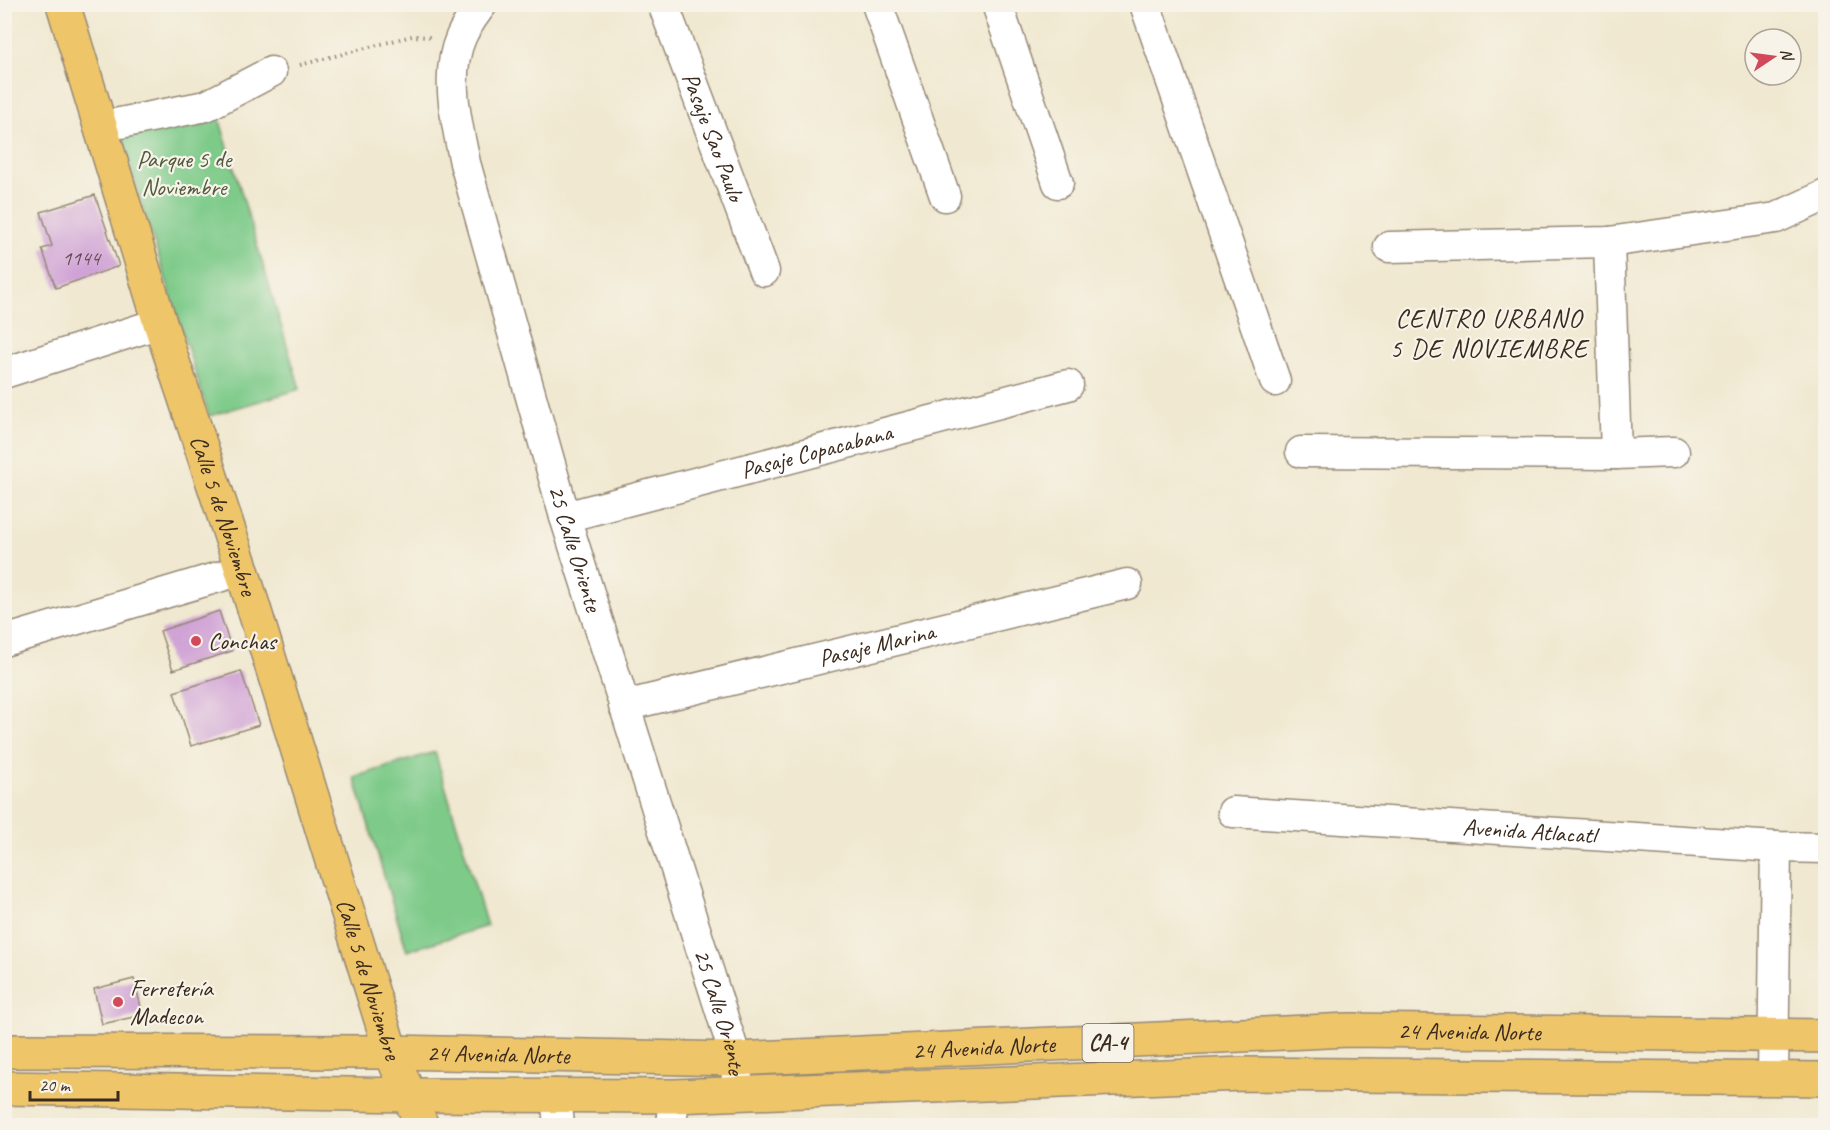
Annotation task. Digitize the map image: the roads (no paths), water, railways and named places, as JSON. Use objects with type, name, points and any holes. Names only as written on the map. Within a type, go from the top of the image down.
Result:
[{"type":"main road","name":"Calle 5 de Noviembre","points":[[63,4],[160,323],[242,570],[391,1052],[422,1125]]},
{"type":"main road","name":"24 Avenida Norte","points":[[391,1052],[736,1059],[1349,1030],[1826,1036]]},
{"type":"main road","name":"CA-4","points":[[4,1051],[391,1052]]},
{"type":"main road","name":"24 Avenida Norte","points":[[409,1095],[557,1110],[673,1110],[738,1093],[1244,1074],[1826,1079]]},
{"type":"main road","name":"CA-4","points":[[4,1088],[409,1095]]},
{"type":"street","name":"25 Calle Oriente","points":[[482,4],[460,38],[454,66],[454,106],[465,163],[565,517],[736,1059],[738,1093]]},
{"type":"street","name":"Pasaje Sao Paulo","points":[[663,4],[764,271]]},
{"type":"street","points":[[877,4],[945,196]]},
{"type":"street","points":[[997,4],[1059,183]]},
{"type":"street","points":[[1145,4],[1275,381]]},
{"type":"street","points":[[100,128],[206,106],[271,72]]},
{"type":"street","points":[[1389,247],[1609,242],[1776,218],[1826,195]]},
{"type":"street","points":[[1609,242],[1616,454]]},
{"type":"street","points":[[4,373],[160,323]]},
{"type":"street","name":"Pasaje Copacabana","points":[[565,517],[1068,385]]},
{"type":"street","points":[[1302,452],[1616,454],[1674,452]]},
{"type":"street","points":[[4,641],[242,570]]},
{"type":"street","name":"Pasaje Marina","points":[[624,706],[1127,584]]},
{"type":"street","name":"Avenida Atlacatl","points":[[1233,812],[1776,847],[1826,848]]},
{"type":"street","points":[[1773,1079],[1776,847]]},
{"type":"place","name":"Conchas","points":[[196,641]]},
{"type":"place","name":"Ferretería Madecon","points":[[118,1002]]},
{"type":"district","name":"CENTRO URBANO 5 DE NOVIEMBRE","points":[[1489,333]]},
{"type":"park label","name":"Parque 5 de Noviembre","points":[[184,173]]}]
